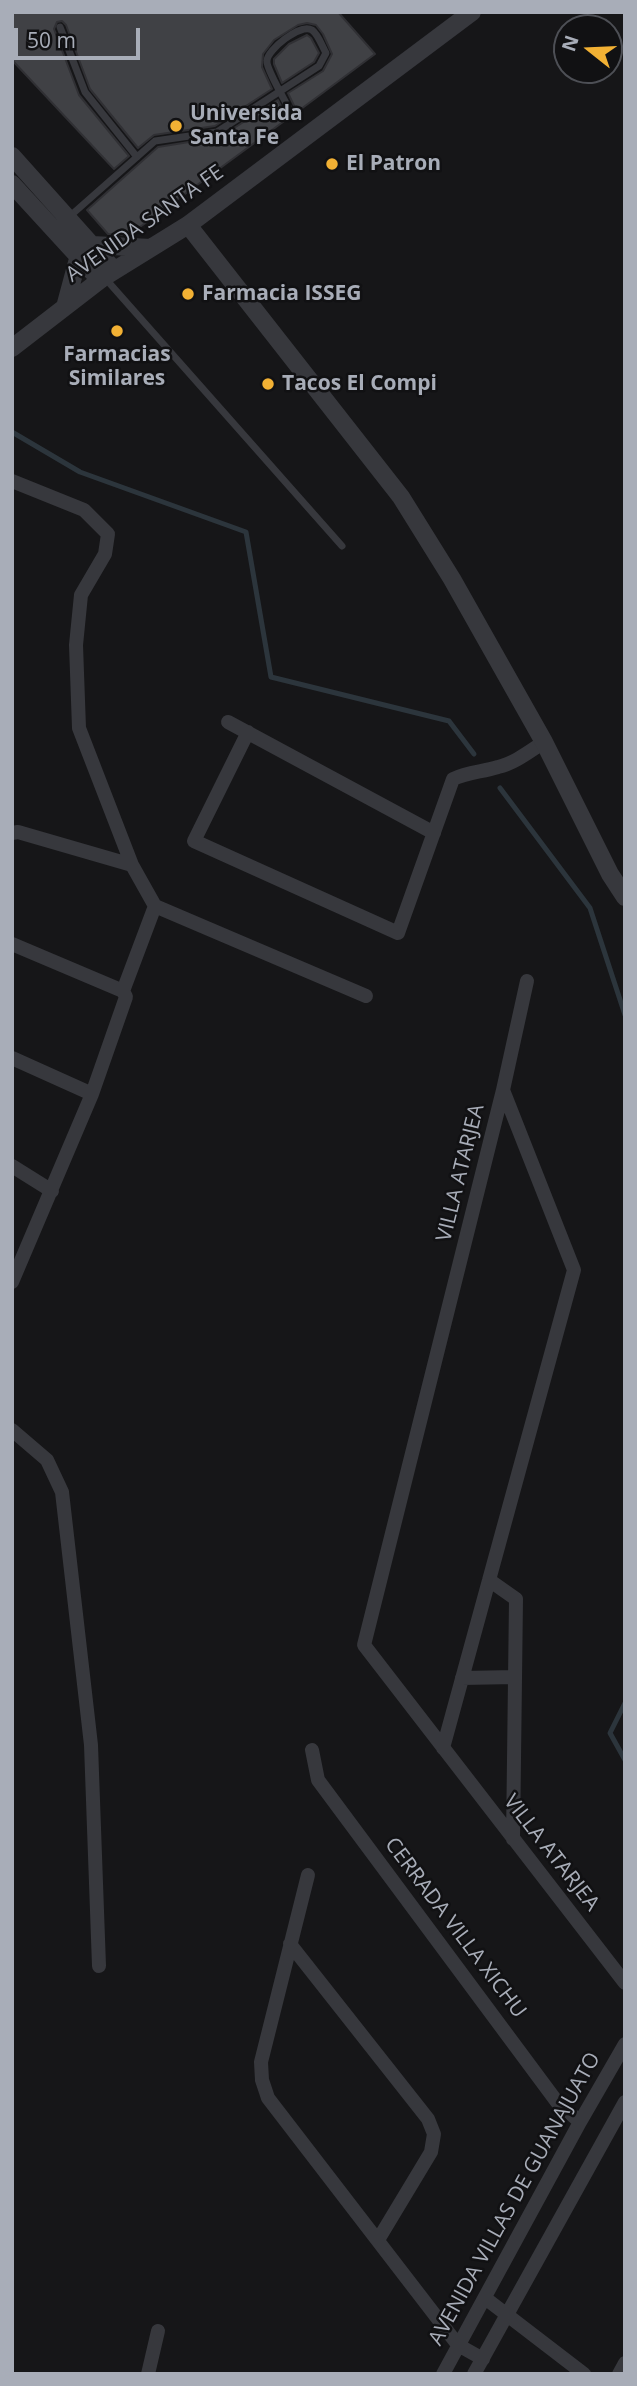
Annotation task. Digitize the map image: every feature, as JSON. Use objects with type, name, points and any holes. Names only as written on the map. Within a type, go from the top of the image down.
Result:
[{"type":"street","name":"AVENIDA SANTA FE","points":[[12,348],[106,276],[188,225],[472,12]]},
{"type":"street","points":[[12,156],[62,224],[106,276]]},
{"type":"street","points":[[12,184],[62,224]]},
{"type":"street","points":[[188,225],[401,497],[452,579],[544,742],[610,874],[625,897]]},
{"type":"street","points":[[85,250],[151,248]]},
{"type":"street","points":[[65,307],[85,250]]},
{"type":"street","points":[[12,481],[83,510],[108,534],[105,554],[81,595],[76,645],[79,728],[132,866],[155,906],[366,996]]},
{"type":"street","points":[[228,722],[434,833]]},
{"type":"street","points":[[248,732],[194,841],[398,933],[453,779],[470,772],[505,765],[544,742]]},
{"type":"street","points":[[12,833],[18,832],[132,866]]},
{"type":"street","points":[[123,991],[155,906]]},
{"type":"street","points":[[12,944],[123,991],[126,997],[92,1094],[12,1282]]},
{"type":"street","points":[[503,1090],[527,981]]},
{"type":"street","points":[[12,1058],[92,1094]]},
{"type":"street","name":"VILLA ATARJEA","points":[[443,1748],[574,1270],[503,1090]]},
{"type":"street","name":"VILLA ATARJEA","points":[[503,1090],[364,1645],[625,1983]]},
{"type":"street","points":[[12,1166],[52,1191]]},
{"type":"street","points":[[12,1430],[47,1460],[62,1492],[91,1745],[99,1966]]},
{"type":"street","points":[[489,1580],[516,1599],[513,1839]]},
{"type":"street","points":[[462,1678],[515,1677]]},
{"type":"street","name":"CERRADA VILLA XICHU","points":[[312,1750],[318,1780],[557,2102],[580,2122]]},
{"type":"street","points":[[308,1875],[261,2062],[262,2080],[268,2098],[458,2345],[483,2359]]},
{"type":"street","points":[[290,1944],[428,2119],[434,2134],[431,2152],[377,2240]]},
{"type":"street","name":"AVENIDA VILLAS DE GUANAJUATO","points":[[443,2374],[625,2044]]},
{"type":"street","points":[[474,2374],[625,2102]]},
{"type":"street","points":[[485,2298],[584,2374]]},
{"type":"street","points":[[148,2374],[158,2331]]},
{"type":"street","points":[[619,2374],[625,2363]]},
{"type":"lane","points":[[60,27],[85,92],[137,157]]},
{"type":"lane","points":[[62,224],[155,141],[217,132],[281,90],[319,66],[326,53],[313,31],[299,28],[268,55],[267,68],[281,90],[292,115]]},
{"type":"lane","points":[[106,276],[342,546]]},
{"type":"building","name":"Universida Santa Fe","points":[[12,12],[338,12],[375,54],[297,112],[288,93],[323,71],[332,54],[316,25],[298,25],[274,40],[263,54],[262,67],[272,89],[215,126],[154,135],[138,148],[90,89],[66,25],[62,21],[57,22],[54,29],[79,95],[129,156],[114,169],[12,60]]},
{"type":"building","points":[[307,35],[319,53],[314,62],[282,83],[274,59],[289,44]]},
{"type":"building","points":[[278,100],[287,119],[129,235],[108,234],[87,210],[158,147],[220,137]]},
{"type":"waterway","points":[[12,432],[80,472],[246,532],[271,677],[449,721],[474,754]]},
{"type":"waterway","points":[[500,788],[590,908],[625,1015]]},
{"type":"waterway","points":[[625,1703],[610,1733],[625,1760]]},
{"type":"place","name":"Universida Santa Fe","points":[[176,126]]},
{"type":"place","name":"El Patron","points":[[332,164]]},
{"type":"place","name":"Farmacia ISSEG","points":[[188,294]]},
{"type":"place","name":"Farmacias Similares","points":[[117,331]]},
{"type":"place","name":"Tacos El Compi","points":[[268,384]]}]
